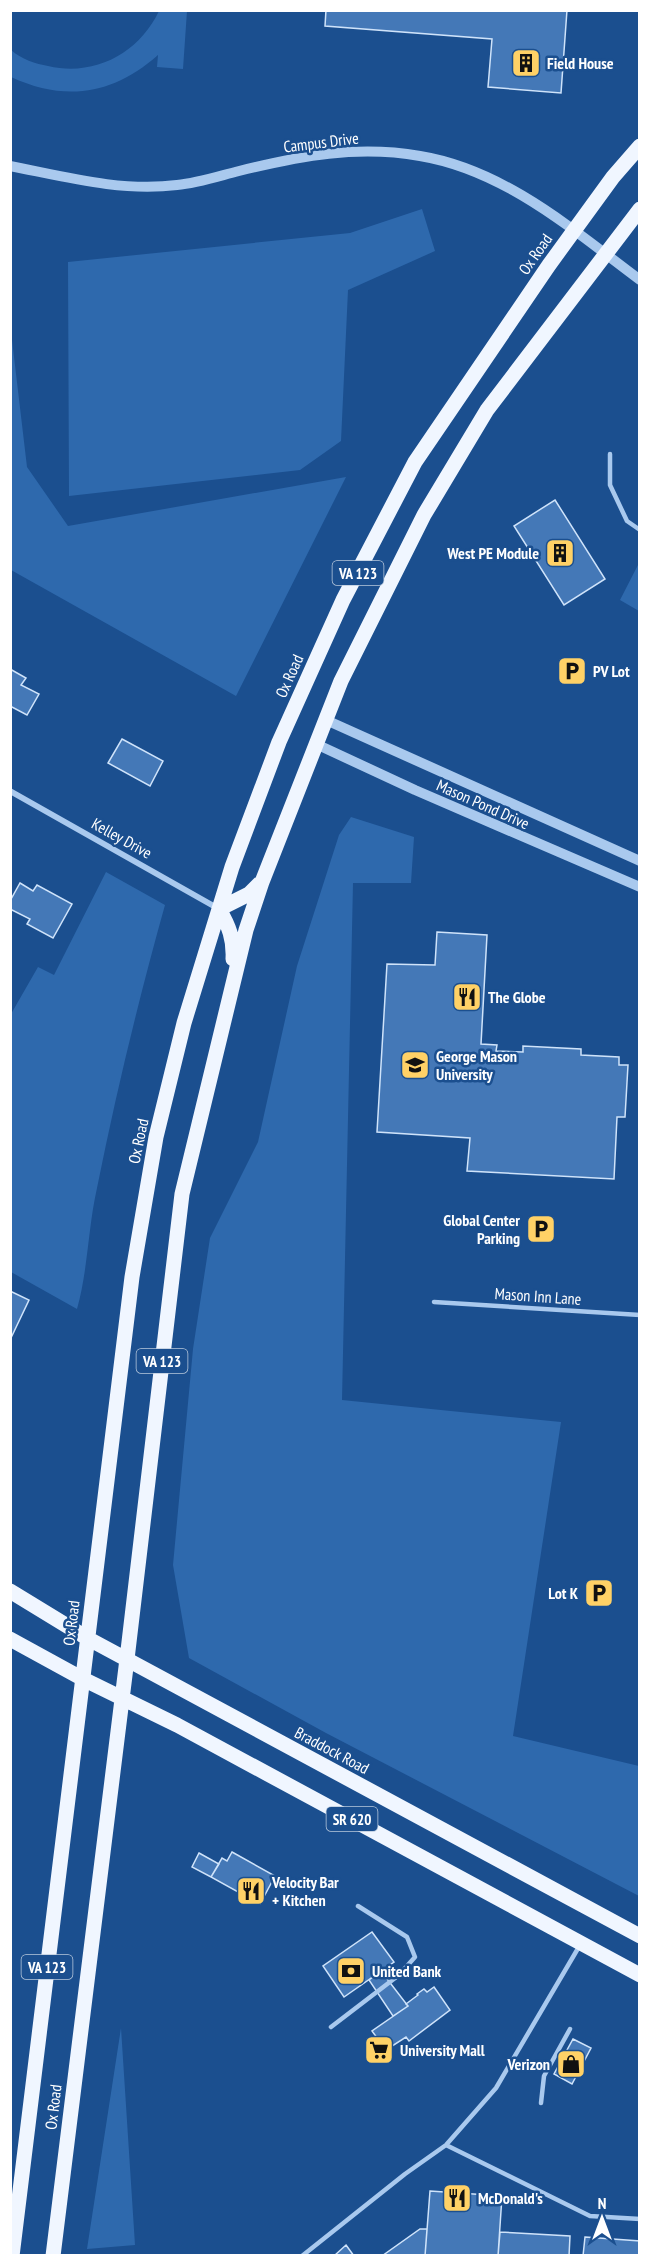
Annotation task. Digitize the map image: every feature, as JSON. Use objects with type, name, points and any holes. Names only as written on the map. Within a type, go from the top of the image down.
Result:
[{"type":"main road","name":"Ox Road","points":[[12,2256],[75,1734],[141,1221],[156,1137],[184,1023],[219,909],[259,792],[343,600],[415,462],[549,265],[613,177],[639,146]]},
{"type":"main road","name":"Ox Road","points":[[53,2256],[182,1194],[246,930],[261,882],[341,681],[424,515],[487,410],[639,209]]},
{"type":"main road","points":[[231,992],[234,944],[230,928],[219,909],[249,894],[261,882]]},
{"type":"main road","name":"Braddock Road","points":[[10,1591],[87,1638],[639,1936]]},
{"type":"main road","name":"SR 620","points":[[10,1639],[83,1679],[177,1725],[639,1975]]},
{"type":"street","name":"Campus Drive","points":[[10,166],[125,187],[149,188],[193,183],[322,153],[368,151],[420,156],[472,171],[517,192],[550,213],[639,280]]},
{"type":"street","name":"Mason Pond Drive","points":[[326,720],[639,861]]},
{"type":"street","name":"Mason Pond Drive","points":[[316,744],[425,795],[639,887]]},
{"type":"street","name":"Kelley Drive","points":[[10,791],[219,909]]},
{"type":"lane","points":[[610,454],[610,485],[627,521],[639,530]]},
{"type":"lane","name":"Mason Inn Lane","points":[[434,1302],[639,1315]]},
{"type":"lane","points":[[331,2027],[399,1975],[414,1957],[407,1937],[358,1906]]},
{"type":"lane","points":[[302,2256],[405,2174],[446,2145],[496,2088],[581,1943]]},
{"type":"lane","points":[[541,2103],[544,2076],[570,2029]]},
{"type":"lane","points":[[446,2145],[590,2216],[639,2219]]},
{"type":"shaded area","points":[[159,11],[187,11],[183,69],[157,67],[158,55],[124,79],[106,86],[69,92],[50,90],[11,77],[11,50],[34,62],[65,69],[99,65],[127,50],[140,39]]},
{"type":"shaded area","points":[[422,209],[435,251],[348,290],[341,441],[300,470],[69,496],[68,262],[350,233]]},
{"type":"shaded area","points":[[10,323],[27,467],[68,526],[346,477],[236,696],[11,570]]},
{"type":"shaded area","points":[[639,563],[639,611],[620,600]]},
{"type":"shaded area","points":[[351,817],[414,837],[411,883],[353,883],[342,1400],[561,1422],[513,1736],[639,1766],[639,1896],[326,1733],[189,1658],[173,1565],[193,1349],[210,1238],[258,1142],[297,966],[339,835]]},
{"type":"shaded area","points":[[106,872],[165,905],[112,1117],[94,1203],[84,1279],[77,1309],[11,1272],[11,1014],[38,967],[54,975]]},
{"type":"shaded area","points":[[121,2028],[135,2245],[87,2249]]},
{"type":"building","name":"Field House","points":[[326,10],[567,10],[561,93],[488,87],[492,39],[325,26]]},
{"type":"building","name":"West PE Module","points":[[555,500],[605,579],[564,605],[514,526]]},
{"type":"building","points":[[10,669],[26,678],[21,685],[39,694],[27,715],[10,706]]},
{"type":"building","points":[[122,739],[163,761],[150,786],[108,763]]},
{"type":"building","points":[[20,883],[33,891],[37,885],[72,904],[53,938],[27,924],[30,919],[10,909],[10,901]]},
{"type":"building","points":[[437,932],[487,935],[481,1044],[497,1045],[496,1051],[523,1052],[523,1046],[581,1049],[581,1055],[619,1057],[619,1065],[628,1065],[625,1117],[617,1117],[614,1179],[467,1171],[470,1138],[377,1132],[387,964],[435,965]]},
{"type":"building","points":[[10,1291],[29,1300],[10,1340]]},
{"type":"building","name":"Velocity Bar + Kitchen","points":[[232,1852],[275,1876],[260,1904],[211,1877],[222,1858],[227,1861]]},
{"type":"building","points":[[199,1853],[219,1864],[211,1877],[192,1867]]},
{"type":"building","points":[[372,1932],[394,1962],[344,1997],[323,1966]]},
{"type":"building","points":[[381,1971],[408,2006],[393,2016],[369,1980]]},
{"type":"building","points":[[434,1987],[450,2010],[409,2041],[406,2037],[386,2050],[372,2031],[408,2006],[406,2004],[424,1989],[427,1992]]},
{"type":"building","name":"Verizon","points":[[573,2039],[591,2048],[572,2084],[554,2074]]},
{"type":"building","points":[[430,2191],[502,2196],[498,2256],[425,2256]]},
{"type":"building","points":[[420,2229],[427,2229],[425,2256],[382,2256]]},
{"type":"building","points":[[500,2232],[570,2236],[569,2256],[498,2256]]},
{"type":"building","points":[[585,2237],[640,2241],[640,2256],[583,2256]]},
{"type":"building","points":[[346,2245],[354,2256],[334,2256]]},
{"type":"place","name":"Field House","points":[[526,63]]},
{"type":"place","name":"West PE Module","points":[[560,553]]},
{"type":"place","name":"PV Lot","points":[[572,671]]},
{"type":"place","name":"The Globe","points":[[467,997]]},
{"type":"place","name":"George Mason University","points":[[415,1065]]},
{"type":"place","name":"Global Center Parking","points":[[541,1229]]},
{"type":"place","name":"Lot K","points":[[599,1593]]},
{"type":"place","name":"Velocity Bar + Kitchen","points":[[251,1891]]},
{"type":"place","name":"United Bank","points":[[351,1971]]},
{"type":"place","name":"University Mall","points":[[379,2050]]},
{"type":"place","name":"Verizon","points":[[571,2064]]},
{"type":"place","name":"McDonald's","points":[[457,2198]]}]
